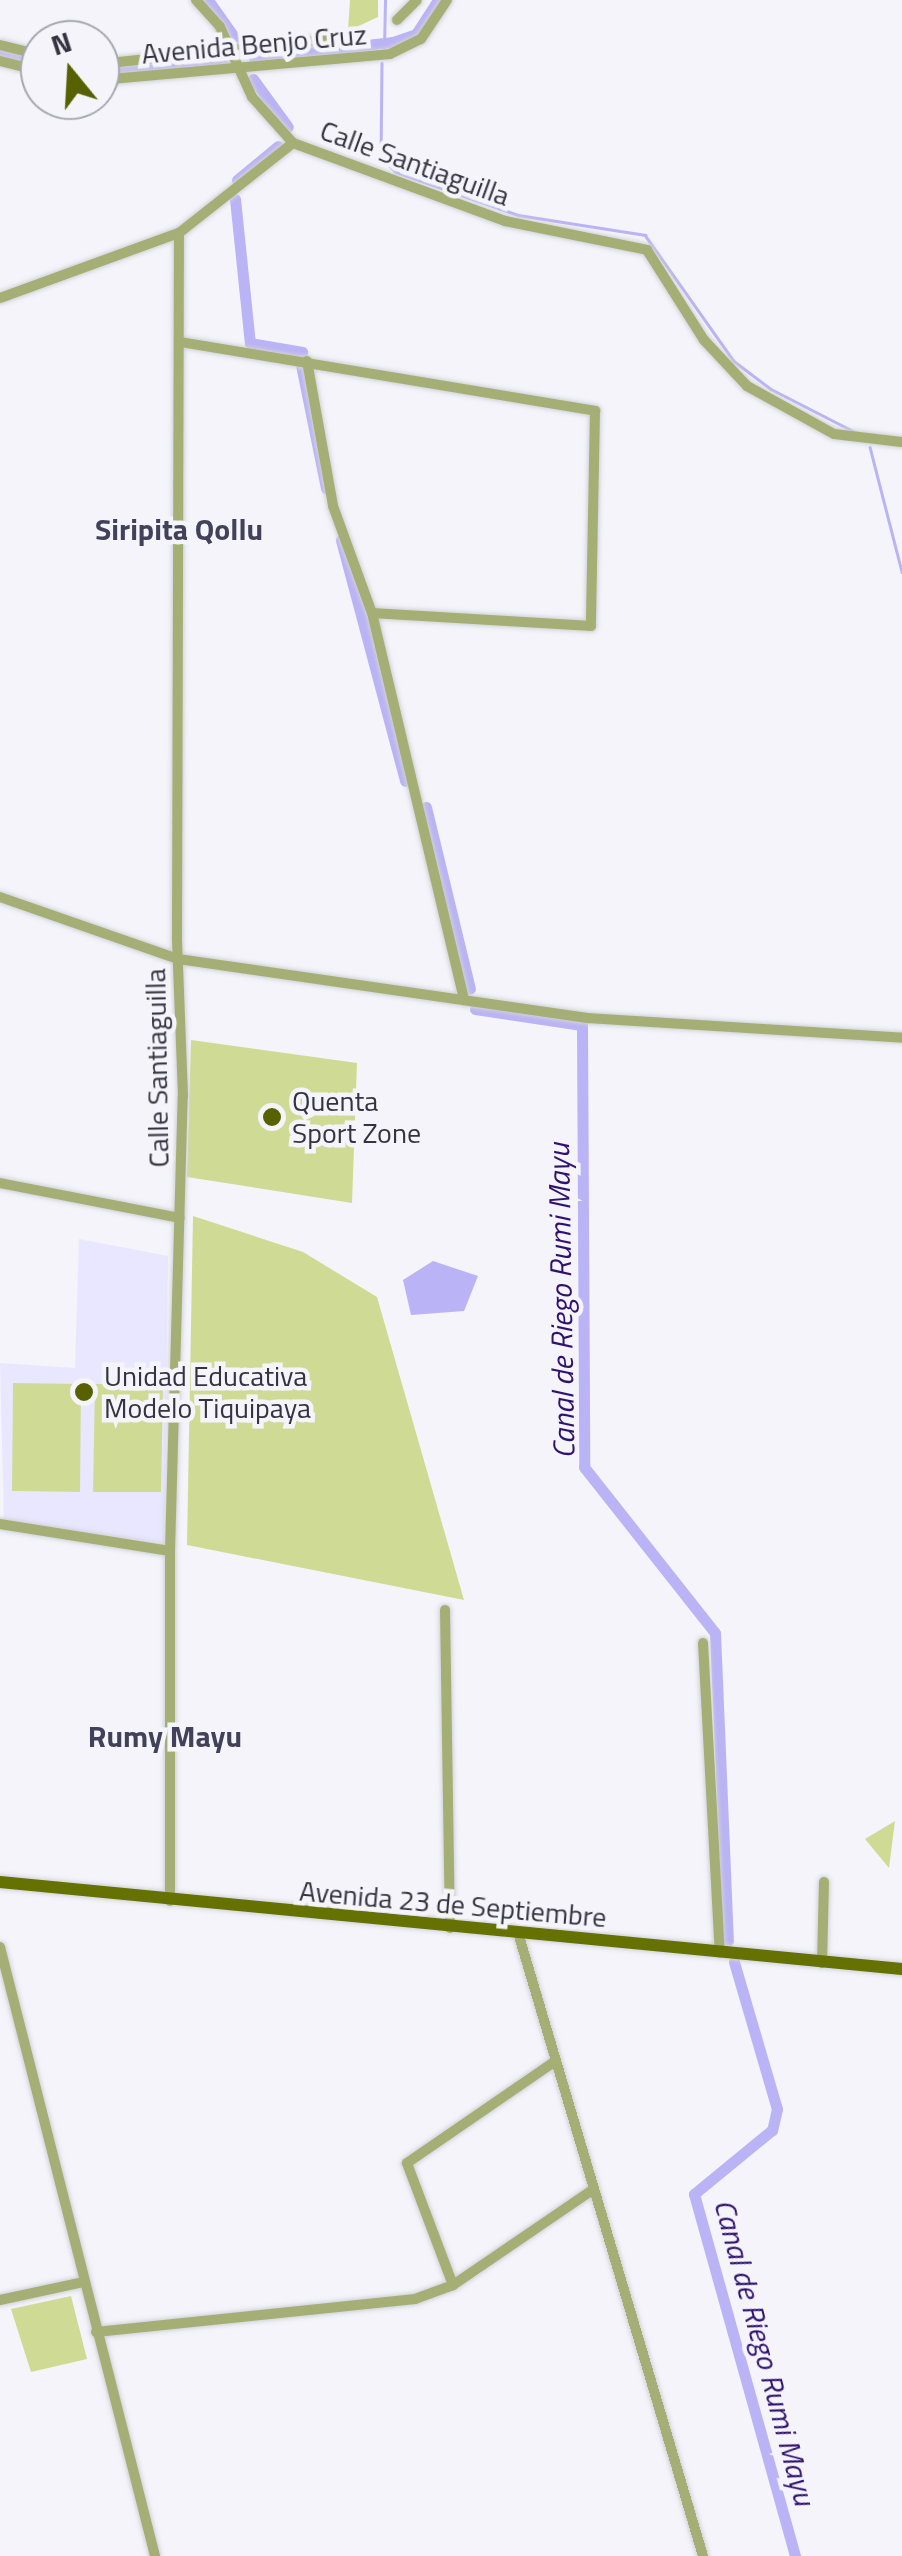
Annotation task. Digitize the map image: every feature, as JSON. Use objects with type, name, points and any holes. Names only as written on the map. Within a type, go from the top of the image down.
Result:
[{"type":"main road","name":"Avenida 23 de Septiembre","points":[[0,1882],[520,1936],[902,1969]]},
{"type":"street","name":"Calle Santiaguilla","points":[[196,0],[231,52],[270,125],[294,143],[506,221],[647,250],[704,340],[747,386],[858,440],[902,442]]},
{"type":"street","name":"Avenida Benjo Cruz","points":[[397,20],[417,0]]},
{"type":"street","name":"Avenida Benjo Cruz","points":[[120,79],[240,71],[406,50],[447,0]]},
{"type":"street","name":"Avenida Benjo Cruz","points":[[120,62],[354,36]]},
{"type":"street","name":"Calle Santiaguilla","points":[[0,298],[179,234],[294,143]]},
{"type":"street","name":"Calle Santiaguilla","points":[[170,1902],[170,1551],[180,1218],[179,234]]},
{"type":"street","points":[[180,342],[594,411],[591,626],[372,613]]},
{"type":"street","points":[[306,362],[334,506],[372,613],[464,1000]]},
{"type":"street","points":[[0,897],[178,959],[588,1018],[902,1038]]},
{"type":"street","points":[[0,1183],[180,1218]]},
{"type":"street","points":[[0,1524],[170,1551]]},
{"type":"street","points":[[445,1610],[450,1928]]},
{"type":"street","points":[[703,1643],[720,1954]]},
{"type":"street","points":[[822,1963],[824,1882]]},
{"type":"street","points":[[520,1936],[591,2191],[703,2556]]},
{"type":"street","points":[[0,1946],[155,2556]]},
{"type":"street","points":[[453,2285],[407,2163],[554,2062]]},
{"type":"street","points":[[96,2332],[414,2299],[453,2285],[591,2191]]},
{"type":"street","points":[[0,2300],[83,2282]]},
{"type":"shaded area","name":"Unidad Educativa Modelo Tiquipaya","points":[[79,1239],[168,1256],[164,1543],[4,1521],[0,1363],[75,1368]]},
{"type":"shaded area","points":[[433,1261],[478,1276],[464,1311],[411,1315],[403,1280]]},
{"type":"green space","points":[[350,0],[378,0],[378,17],[348,31]]},
{"type":"green space","name":"Quenta Sport Zone","points":[[191,1040],[357,1063],[352,1203],[187,1177]]},
{"type":"green space","points":[[193,1216],[303,1252],[377,1297],[464,1600],[187,1545]]},
{"type":"green space","points":[[13,1383],[81,1384],[80,1492],[12,1491]]},
{"type":"green space","points":[[95,1384],[163,1384],[161,1492],[93,1492]]},
{"type":"green space","points":[[895,1821],[889,1868],[865,1839]]},
{"type":"green space","points":[[71,2296],[87,2359],[31,2372],[11,2309]]},
{"type":"waterway","name":"Canal de Riego Rumi Mayu","points":[[208,0],[237,41]]},
{"type":"waterway","points":[[384,49],[385,0]]},
{"type":"waterway","points":[[254,58],[393,42],[416,34],[438,0]]},
{"type":"waterway","points":[[0,52],[20,56]]},
{"type":"waterway","points":[[120,69],[226,62]]},
{"type":"waterway","points":[[382,63],[381,157],[396,172],[518,215],[645,235],[734,361],[771,389],[855,432]]},
{"type":"waterway","name":"Canal de Riego Rumi Mayu","points":[[253,79],[288,127]]},
{"type":"waterway","name":"Canal de Riego Rumi Mayu","points":[[237,180],[278,146]]},
{"type":"waterway","name":"Canal de Riego Rumi Mayu","points":[[235,199],[250,343],[302,352]]},
{"type":"waterway","name":"Canal de Riego Rumi Mayu","points":[[301,365],[326,488]]},
{"type":"waterway","points":[[870,447],[902,572]]},
{"type":"waterway","name":"Canal de Riego Rumi Mayu","points":[[341,540],[405,781]]},
{"type":"waterway","name":"Canal de Riego Rumi Mayu","points":[[426,807],[470,989]]},
{"type":"waterway","name":"Canal de Riego Rumi Mayu","points":[[475,1009],[582,1025],[584,1467],[715,1633],[728,1941]]},
{"type":"waterway","name":"Canal de Riego Rumi Mayu","points":[[734,1962],[777,2109],[772,2130],[694,2194],[795,2556]]},
{"type":"place","name":"Quenta Sport Zone","points":[[272,1117]]},
{"type":"place","name":"Unidad Educativa Modelo Tiquipaya","points":[[84,1392]]},
{"type":"district","name":"Siripita Qollu","points":[[179,529]]},
{"type":"district","name":"Rumy Mayu","points":[[165,1736]]}]
